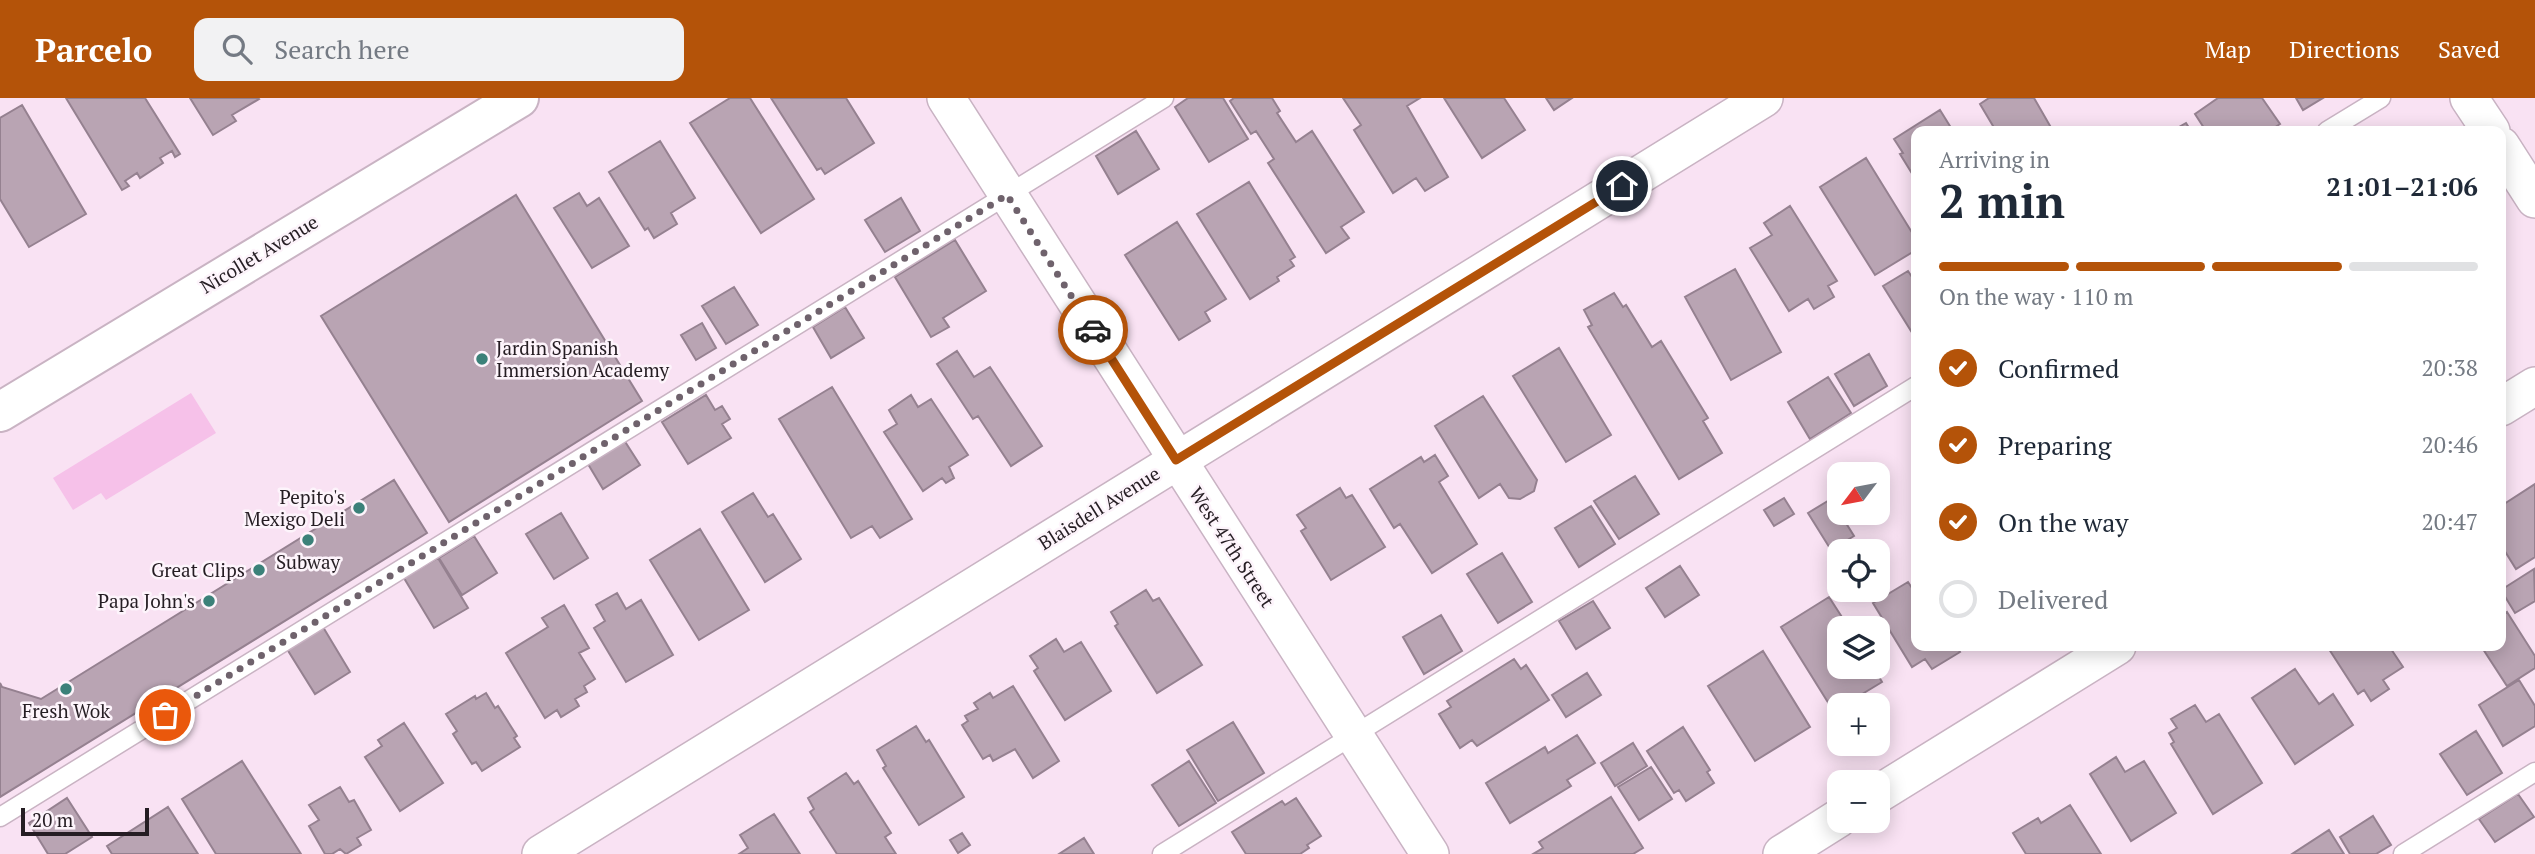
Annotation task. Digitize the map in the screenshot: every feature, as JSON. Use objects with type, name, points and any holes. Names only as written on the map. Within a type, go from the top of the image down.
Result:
[{"type":"main road","name":"Nicollet Avenue","points":[[0,412],[519,98]]},
{"type":"street","name":"West 47th Street","points":[[946,98],[1430,854]]},
{"type":"street","name":"Blaisdell Avenue","points":[[541,854],[1764,98]]},
{"type":"street","points":[[2469,98],[2488,126]]},
{"type":"street","points":[[2506,154],[2535,199]]},
{"type":"street","points":[[2506,404],[2535,386]]},
{"type":"street","points":[[1890,787],[2109,651]]},
{"type":"street","points":[[1782,854],[1827,826]]},
{"type":"lane","points":[[0,817],[1164,98]]},
{"type":"lane","points":[[2336,126],[2381,98]]},
{"type":"lane","points":[[1162,854],[1911,389]]},
{"type":"lane","points":[[2403,854],[2535,772]]},
{"type":"shaded area","points":[[191,393],[216,433],[106,500],[101,493],[73,510],[53,478]]},
{"type":"building","points":[[66,98],[145,98],[180,154],[175,157],[172,151],[160,158],[163,163],[140,178],[137,173],[125,181],[129,186],[122,190]]},
{"type":"building","points":[[190,98],[259,99],[232,115],[236,121],[213,135]]},
{"type":"building","points":[[730,98],[750,98],[814,199],[761,233],[690,123]]},
{"type":"building","points":[[771,98],[846,98],[874,143],[825,174],[821,168],[817,170]]},
{"type":"building","points":[[1188,98],[1223,98],[1248,139],[1209,162],[1175,107]]},
{"type":"building","points":[[1234,98],[1272,98],[1280,111],[1277,113],[1296,142],[1312,131],[1364,212],[1341,227],[1349,238],[1326,253],[1268,163],[1274,159],[1256,131],[1251,134],[1230,101]]},
{"type":"building","points":[[1343,98],[1420,98],[1407,106],[1448,177],[1425,191],[1416,178],[1393,193],[1354,130],[1361,125]]},
{"type":"building","points":[[1444,98],[1504,98],[1525,130],[1482,158]]},
{"type":"building","points":[[1546,98],[1572,98],[1554,110]]},
{"type":"building","points":[[1989,98],[2034,98],[2050,126],[1993,126],[1980,104]]},
{"type":"building","points":[[2218,98],[2262,98],[2280,124],[2203,126],[2195,114]]},
{"type":"building","points":[[2296,98],[2323,98],[2303,110]]},
{"type":"building","points":[[22,105],[86,214],[29,247],[0,199],[0,118]]},
{"type":"building","points":[[1940,110],[1950,126],[1915,126]]},
{"type":"building","points":[[1911,128],[1911,172],[1900,154],[1903,153],[1894,139]]},
{"type":"building","points":[[1136,131],[1159,169],[1118,194],[1096,156]]},
{"type":"building","points":[[660,141],[695,198],[671,213],[677,224],[654,238],[648,228],[645,230],[609,172]]},
{"type":"building","points":[[1866,158],[1911,231],[1911,253],[1875,275],[1820,187]]},
{"type":"building","points":[[1249,182],[1295,257],[1290,260],[1294,266],[1277,277],[1279,281],[1250,299],[1197,214]]},
{"type":"building","points":[[579,193],[587,206],[599,198],[629,246],[592,268],[554,208]]},
{"type":"building","name":"Jardin Spanish Immersion Academy","points":[[516,195],[642,401],[449,522],[321,316]]},
{"type":"building","points":[[901,198],[920,231],[885,252],[865,220]]},
{"type":"building","points":[[1790,206],[1837,281],[1828,286],[1834,297],[1814,309],[1808,299],[1789,311],[1750,248],[1772,235],[1764,223]]},
{"type":"building","points":[[1177,222],[1226,299],[1205,312],[1210,321],[1179,340],[1125,255]]},
{"type":"building","points":[[955,240],[986,291],[943,318],[949,327],[931,337],[895,277]]},
{"type":"building","points":[[1735,269],[1781,352],[1731,380],[1685,297]]},
{"type":"building","points":[[1908,271],[1911,276],[1911,331],[1883,286]]},
{"type":"building","points":[[734,287],[758,325],[726,344],[702,306]]},
{"type":"building","points":[[1614,293],[1623,307],[1626,305],[1652,347],[1661,341],[1708,418],[1703,421],[1722,453],[1679,479],[1588,327],[1592,325],[1584,310]]},
{"type":"building","points":[[845,307],[864,338],[831,358],[813,327]]},
{"type":"building","points":[[702,323],[716,348],[696,360],[681,335]]},
{"type":"building","points":[[1559,348],[1611,435],[1566,462],[1513,376]]},
{"type":"building","points":[[957,351],[974,377],[990,367],[1042,446],[1011,466],[978,416],[973,419],[937,364]]},
{"type":"building","points":[[1869,354],[1887,386],[1854,406],[1835,374]]},
{"type":"building","points":[[1828,377],[1851,413],[1810,439],[1788,402]]},
{"type":"building","points":[[832,387],[912,519],[880,538],[872,526],[851,538],[779,419]]},
{"type":"building","points":[[706,395],[715,410],[722,406],[730,419],[722,424],[731,438],[688,464],[662,422]]},
{"type":"building","points":[[911,395],[918,407],[931,399],[968,455],[949,467],[954,478],[946,483],[942,478],[923,491],[884,432],[897,424],[889,410]]},
{"type":"building","points":[[1483,396],[1537,480],[1534,491],[1520,499],[1509,498],[1500,484],[1479,498],[1435,426]]},
{"type":"building","points":[[624,440],[640,465],[603,489],[588,464]]},
{"type":"building","points":[[1435,455],[1448,476],[1439,482],[1477,544],[1432,573],[1400,524],[1394,528],[1370,489],[1421,457],[1424,462]]},
{"type":"building","points":[[1635,476],[1659,514],[1619,539],[1594,501]]},
{"type":"building","points":[[394,480],[427,533],[0,797],[0,683],[2,687],[41,699]]},
{"type":"building","points":[[2535,484],[2535,557],[2516,569],[2506,553],[2506,503]]},
{"type":"building","points":[[1340,488],[1346,498],[1352,495],[1385,547],[1331,580],[1301,531],[1306,528],[1297,515]]},
{"type":"building","points":[[753,493],[768,517],[773,514],[801,559],[765,582],[722,512]]},
{"type":"building","points":[[1784,498],[1794,514],[1774,526],[1764,510]]},
{"type":"building","points":[[1827,501],[1827,525],[1847,525],[1854,536],[1849,539],[1827,539],[1827,544],[1808,513]]},
{"type":"building","points":[[1591,506],[1615,544],[1579,567],[1555,528]]},
{"type":"building","points":[[561,513],[588,558],[554,579],[526,534]]},
{"type":"building","points":[[700,529],[749,610],[699,640],[650,560]]},
{"type":"building","points":[[474,536],[497,573],[462,595],[439,558]]},
{"type":"building","points":[[1502,553],[1532,602],[1498,623],[1467,574]]},
{"type":"building","points":[[438,558],[468,608],[434,628],[404,578]]},
{"type":"building","points":[[1680,566],[1699,595],[1665,617],[1646,588]]},
{"type":"building","points":[[2534,569],[2535,601],[2515,613],[2506,598],[2506,587]]},
{"type":"building","points":[[1908,582],[1911,586],[1911,651],[1960,652],[1932,669],[1925,659],[1912,667],[1890,631],[1890,616],[1881,616],[1873,603],[1890,602],[1890,593]]},
{"type":"building","points":[[1146,590],[1153,601],[1159,598],[1202,665],[1157,693],[1115,626],[1118,624],[1111,612]]},
{"type":"building","points":[[617,593],[626,609],[641,600],[673,655],[626,682],[594,628],[605,621],[596,605]]},
{"type":"building","points":[[1827,598],[1827,602],[1832,602],[1841,616],[1827,616],[1827,679],[1880,679],[1882,682],[1864,693],[1827,693],[1827,701],[1781,627]]},
{"type":"building","points":[[1593,601],[1610,628],[1576,649],[1559,621]]},
{"type":"building","points":[[564,605],[589,648],[579,653],[595,679],[584,686],[587,692],[575,699],[579,706],[561,717],[557,710],[545,718],[506,653],[548,627],[542,618]]},
{"type":"building","points":[[2506,613],[2535,656],[2535,668],[2507,686],[2484,651],[2506,651]]},
{"type":"building","points":[[1441,615],[1462,651],[1424,674],[1403,637]]},
{"type":"building","points":[[323,627],[350,672],[315,694],[287,649]]},
{"type":"building","points":[[1056,639],[1064,652],[1081,642],[1111,691],[1065,720],[1034,671],[1038,668],[1030,656]]},
{"type":"building","points":[[1763,651],[1810,727],[1755,761],[1708,686]]},
{"type":"building","points":[[2330,651],[2392,651],[2403,667],[2383,680],[2389,689],[2371,701],[2364,690],[2358,694]]},
{"type":"building","points":[[1514,659],[1521,669],[1526,665],[1549,700],[1477,746],[1472,740],[1460,748],[1439,714],[1451,707],[1447,701]]},
{"type":"building","points":[[2295,669],[2319,704],[2333,694],[2353,725],[2295,764],[2252,698]]},
{"type":"building","points":[[1587,673],[1601,695],[1566,717],[1552,695]]},
{"type":"building","points":[[2519,680],[2535,706],[2535,726],[2503,746],[2479,705]]},
{"type":"building","points":[[1013,686],[1059,761],[1033,778],[1015,749],[993,761],[990,755],[983,759],[962,725],[968,721],[965,716],[978,709],[974,703],[990,693],[993,698]]},
{"type":"building","points":[[486,693],[495,708],[498,706],[517,736],[514,738],[520,747],[482,771],[476,762],[472,764],[453,734],[457,731],[446,714],[475,696],[476,699]]},
{"type":"building","points":[[2195,705],[2206,722],[2219,714],[2262,783],[2213,814],[2171,744],[2174,742],[2169,733],[2177,728],[2171,719]]},
{"type":"building","points":[[1233,722],[1264,773],[1218,801],[1187,750]]},
{"type":"building","points":[[404,723],[443,783],[400,811],[365,757],[382,746],[378,740]]},
{"type":"building","points":[[916,726],[926,742],[929,740],[964,797],[919,825],[883,768],[886,766],[877,750]]},
{"type":"building","points":[[1683,727],[1710,770],[1707,772],[1714,783],[1686,801],[1679,790],[1674,793],[1647,751]]},
{"type":"building","points":[[2476,731],[2502,773],[2467,795],[2440,754]]},
{"type":"building","points":[[1577,735],[1595,763],[1567,780],[1571,786],[1510,823],[1486,783],[1545,747],[1548,753]]},
{"type":"building","points":[[1633,743],[1647,766],[1615,786],[1601,763]]},
{"type":"building","points":[[2116,757],[2125,772],[2144,761],[2176,813],[2131,841],[2090,774]]},
{"type":"building","points":[[242,761],[301,854],[216,854],[182,799]]},
{"type":"building","points":[[1189,761],[1216,803],[1179,826],[1152,785]]},
{"type":"building","points":[[1651,767],[1672,799],[1639,820],[1618,787]]},
{"type":"building","points":[[846,773],[854,784],[858,781],[891,833],[885,837],[896,854],[837,854],[810,812],[814,809],[808,798]]},
{"type":"building","points":[[340,787],[349,802],[354,800],[371,830],[357,838],[361,845],[346,854],[340,849],[332,854],[325,854],[309,826],[319,820],[309,805]]},
{"type":"building","points":[[2518,794],[2534,817],[2495,842],[2479,819]]},
{"type":"building","points":[[1611,797],[1643,848],[1633,854],[1533,854],[1543,848],[1539,842]]},
{"type":"building","points":[[67,798],[92,837],[65,854],[48,854],[29,823]]},
{"type":"building","points":[[1296,798],[1321,836],[1307,845],[1309,848],[1300,854],[1246,854],[1232,832],[1282,801],[1285,805]]},
{"type":"building","points":[[2070,805],[2101,854],[2026,854],[2013,833],[2038,818],[2041,823]]},
{"type":"building","points":[[168,807],[198,854],[112,854],[107,846]]},
{"type":"building","points":[[774,814],[800,854],[739,854],[748,848],[740,835]]},
{"type":"building","points":[[2373,816],[2391,845],[2376,854],[2350,854],[2340,837]]},
{"type":"building","points":[[2329,830],[2344,854],[2292,854]]},
{"type":"building","points":[[962,833],[970,845],[958,853],[950,840]]},
{"type":"building","points":[[1084,838],[1094,854],[1059,854]]},
{"type":"way so far","points":[[165,715],[1007,195],[1093,330]]},
{"type":"place","name":"Jardin Spanish Immersion Academy","points":[[482,359]]},
{"type":"place","name":"Pepito's Mexigo Deli","points":[[359,508]]},
{"type":"place","name":"Subway","points":[[308,540]]},
{"type":"place","name":"Great Clips","points":[[259,570]]},
{"type":"place","name":"Papa John's","points":[[209,601]]},
{"type":"place","name":"Fresh Wok","points":[[66,689]]},
{"type":"route","points":[[1093,330],[1176,460],[1622,186]]}]
